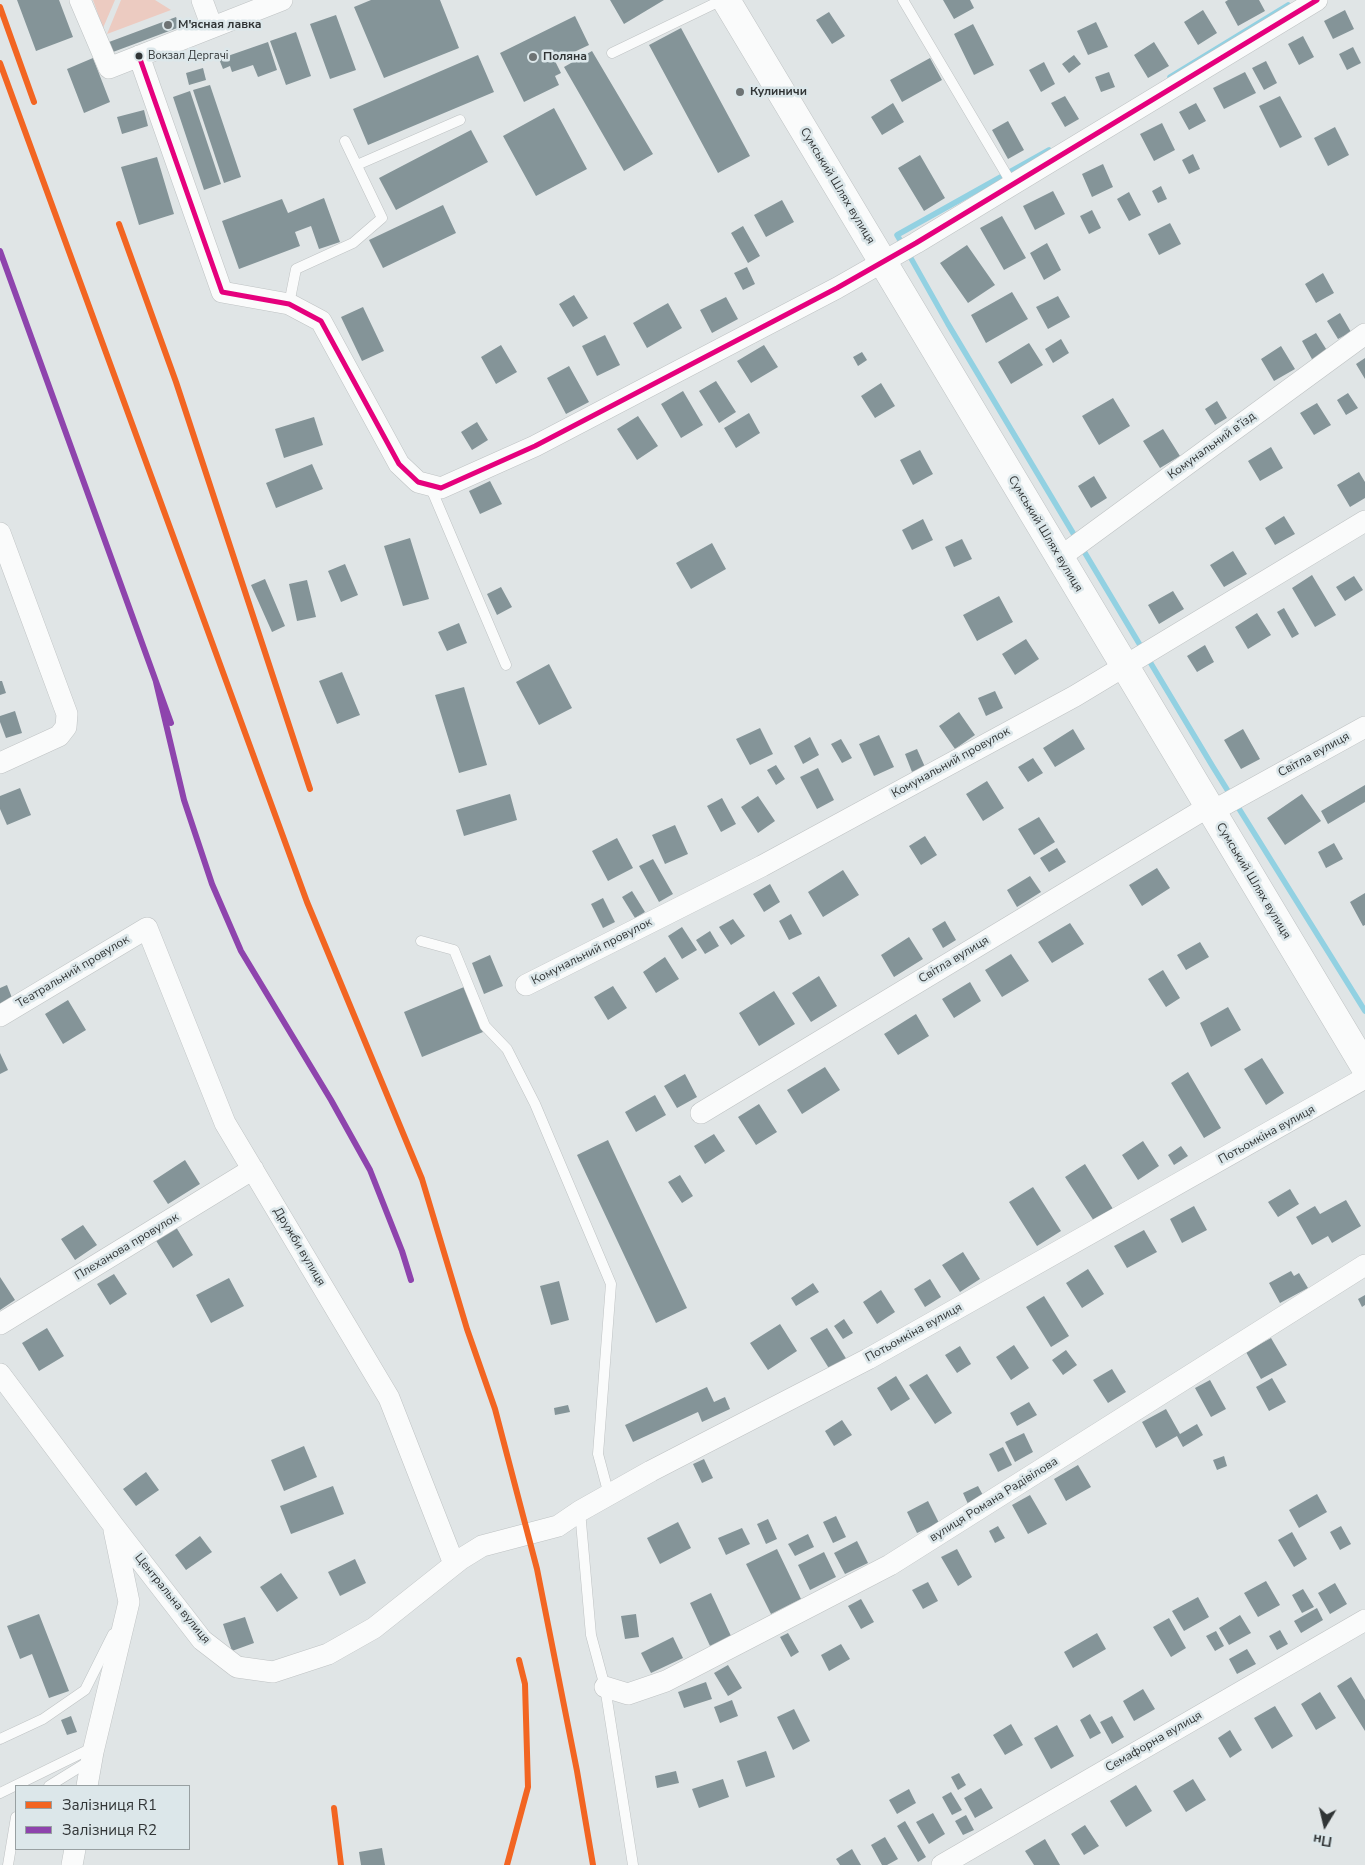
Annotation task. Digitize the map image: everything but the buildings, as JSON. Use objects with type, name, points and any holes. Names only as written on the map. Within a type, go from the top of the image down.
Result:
[{"type":"main road","name":"Сумський Шлях вулиця","points":[[726,0],[1365,1067]]},
{"type":"street","points":[[80,0],[109,68],[282,0]]},
{"type":"street","points":[[202,0],[212,27]]},
{"type":"street","points":[[139,56],[222,292],[289,304],[321,321],[399,464],[418,482],[441,488],[535,446],[837,288],[1317,0]]},
{"type":"street","name":"Комунальний в’їзд","points":[[1059,558],[1365,334]]},
{"type":"street","name":"Комунальний провулок","points":[[526,985],[762,866],[1075,696],[1123,665],[1365,521]]},
{"type":"street","points":[[0,533],[67,714],[66,728],[59,736],[0,763]]},
{"type":"street","name":"Світла вулиця","points":[[700,1113],[1210,809],[1365,727]]},
{"type":"street","name":"Театральний провулок","points":[[0,1016],[147,928]]},
{"type":"street","name":"Дружби вулиця","points":[[147,928],[225,1123],[389,1398],[454,1564]]},
{"type":"street","name":"Потьомкіна вулиця","points":[[454,1564],[482,1546],[558,1526],[580,1511],[651,1471],[868,1360],[1365,1078]]},
{"type":"street","name":"Плеханова провулок","points":[[0,1324],[253,1169]]},
{"type":"street","name":"вулиця Романа Радівілова","points":[[605,1687],[628,1694],[666,1681],[890,1565],[1365,1265]]},
{"type":"street","name":"Центральна вулиця","points":[[0,1374],[202,1640],[237,1667],[273,1672],[328,1654],[374,1628],[454,1564]]},
{"type":"street","points":[[87,1785],[93,1753],[130,1602],[113,1525]]},
{"type":"street","name":"Семафорна вулиця","points":[[942,1865],[1365,1620]]},
{"type":"street","points":[[72,1865],[75,1850]]},
{"type":"lane","points":[[612,53],[722,0]]},
{"type":"lane","points":[[904,0],[1012,183]]},
{"type":"lane","points":[[357,165],[460,120]]},
{"type":"lane","points":[[289,304],[296,269],[353,243],[382,218],[345,141]]},
{"type":"lane","points":[[430,485],[506,665]]},
{"type":"lane","points":[[421,941],[454,950],[486,1026],[507,1049],[535,1104],[611,1284],[598,1454],[609,1495]]},
{"type":"lane","points":[[580,1511],[592,1634],[605,1687],[633,1865]]},
{"type":"lane","points":[[0,1739],[43,1719],[85,1690],[130,1602]]},
{"type":"lane","points":[[50,1785],[93,1753]]},
{"type":"lane","points":[[19,1785],[93,1753]]},
{"type":"lane","points":[[0,1793],[15,1787]]},
{"type":"lane","points":[[8,1865],[15,1823]]},
{"type":"shaded area","points":[[93,0],[115,0],[103,28]]},
{"type":"shaded area","points":[[121,0],[155,0],[171,10],[107,34]]},
{"type":"waterway","points":[[1170,77],[1288,5]]},
{"type":"waterway","points":[[903,245],[897,235],[1049,150]]},
{"type":"waterway","points":[[908,253],[948,324],[1143,650]]},
{"type":"waterway","points":[[1147,657],[1365,1011]]},
{"type":"rail line","name":"R1","points":[[0,7],[34,102]]},
{"type":"rail line","name":"R1","points":[[0,63],[307,902],[422,1179],[467,1329],[495,1409],[537,1569],[577,1771],[593,1865]]},
{"type":"rail line","name":"R1","points":[[119,224],[176,382],[310,789]]},
{"type":"rail line","name":"R2","points":[[0,251],[171,723]]},
{"type":"rail line","name":"R2","points":[[156,682],[184,800],[212,884],[241,951],[331,1100],[370,1170],[402,1251],[411,1280]]},
{"type":"rail line","name":"R1","points":[[507,1865],[528,1787],[525,1684],[519,1660]]},
{"type":"rail line","name":"R1","points":[[334,1808],[341,1865]]},
{"type":"transit line","points":[[139,56],[222,292],[289,304],[321,321],[399,464],[418,482],[441,488],[535,446],[837,288],[916,243],[1317,0]]},
{"type":"place","name":"М'ясная лавка","points":[[168,25]]},
{"type":"place","name":"Вокзал Дергачі","points":[[139,56]]},
{"type":"place","name":"Поляна","points":[[533,57]]},
{"type":"place","name":"Кулиничи","points":[[740,92]]}]
